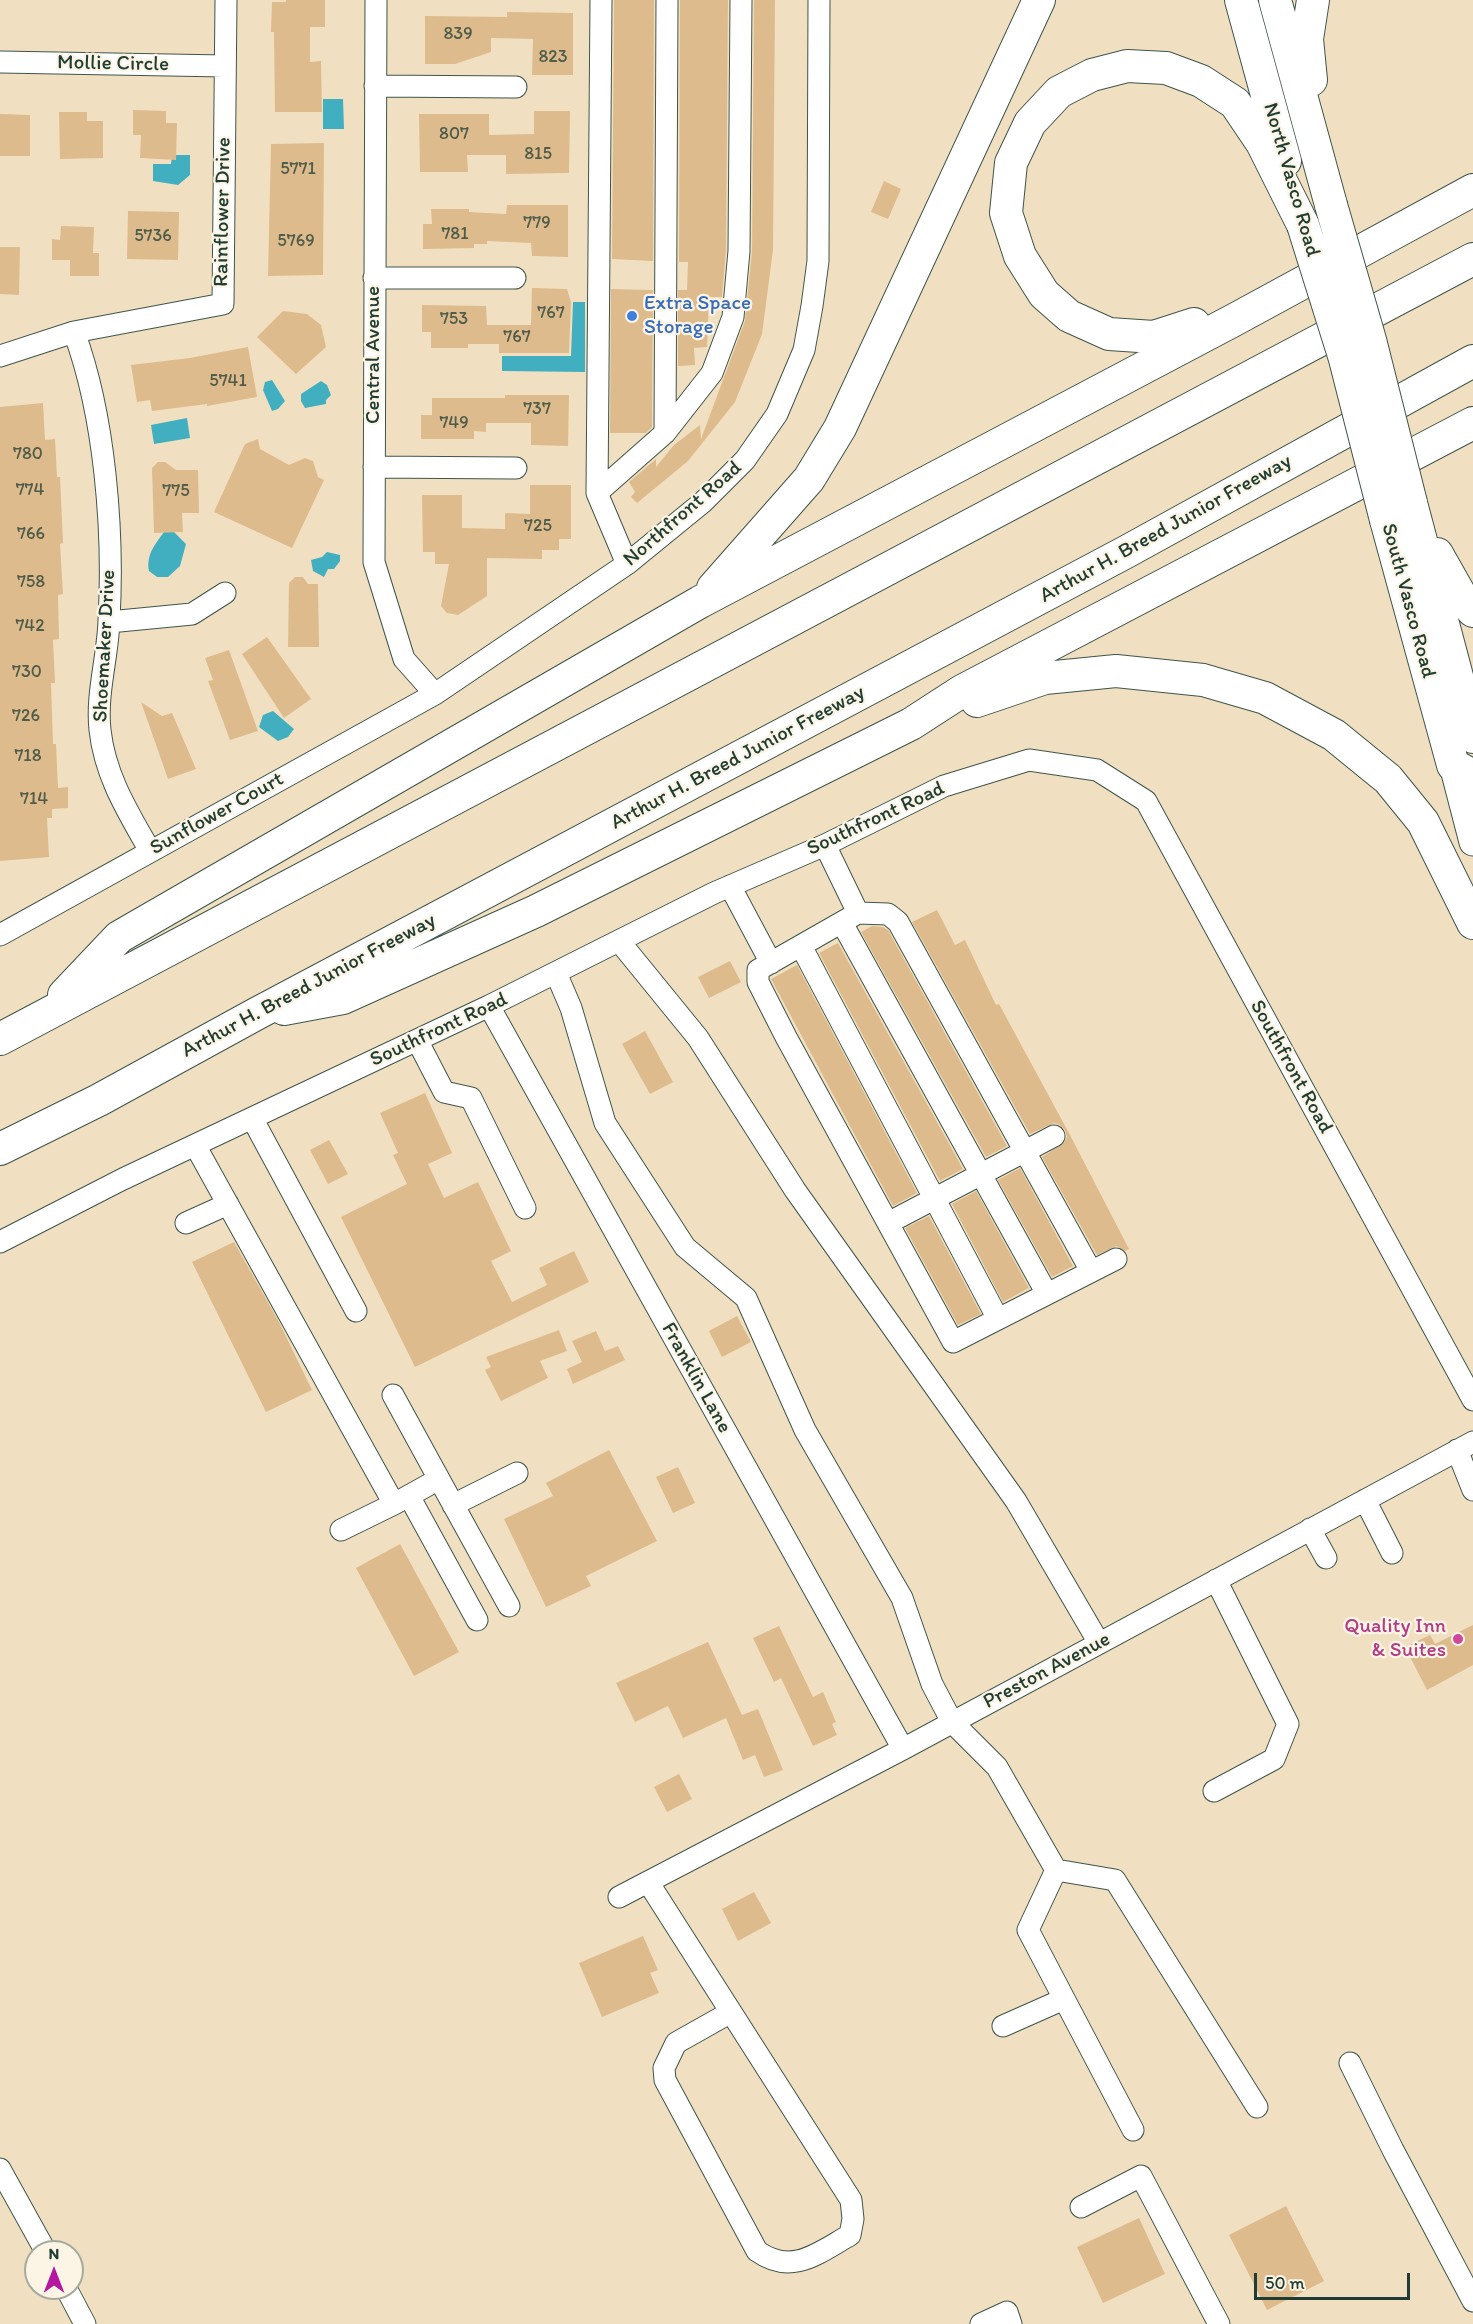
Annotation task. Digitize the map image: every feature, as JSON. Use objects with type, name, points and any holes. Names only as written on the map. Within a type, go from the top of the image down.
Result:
[{"type":"highway","points":[[700,602],[809,479],[840,428],[1039,0]]},
{"type":"highway","name":"North Vasco Road","points":[[1241,0],[1303,225],[1345,359]]},
{"type":"highway","name":"North Vasco Road","points":[[1275,0],[1330,205],[1370,340]]},
{"type":"highway","points":[[1314,0],[1307,39],[1311,80],[1332,154],[1330,205]]},
{"type":"highway","points":[[1234,320],[1201,321],[1154,337],[1109,334],[1069,316],[1044,294],[1020,256],[1006,213],[1011,163],[1030,123],[1059,92],[1092,75],[1127,66],[1166,68],[1201,81],[1235,103],[1262,142],[1303,225]]},
{"type":"highway","points":[[47,1013],[119,937],[700,602],[1234,320],[1473,190]]},
{"type":"highway","points":[[0,1039],[1473,259]]},
{"type":"highway","name":"South Vasco Road","points":[[1370,340],[1399,511],[1463,771]]},
{"type":"highway","name":"South Vasco Road","points":[[1345,359],[1399,511],[1473,738]]},
{"type":"highway","name":"Arthur H. Breed Junior Freeway","points":[[0,1149],[99,1100],[256,1014],[1126,552],[1473,361]]},
{"type":"highway","points":[[256,1014],[343,998],[536,911],[911,724],[973,686],[1473,423]]},
{"type":"highway","points":[[1399,511],[1440,561],[1462,598],[1473,611]]},
{"type":"highway","points":[[911,724],[1045,678],[1116,670],[1203,680],[1265,698],[1334,735],[1388,779],[1423,822],[1473,923]]},
{"type":"main road","name":"South Vasco Road","points":[[1463,771],[1473,842]]},
{"type":"street","name":"Rainflower Drive","points":[[0,356],[74,332],[223,304],[226,0]]},
{"type":"street","name":"Central Avenue","points":[[376,0],[374,562],[404,660],[435,694]]},
{"type":"street","points":[[601,0],[597,493],[627,564]]},
{"type":"street","points":[[665,433],[667,0]]},
{"type":"street","points":[[597,493],[665,433],[712,373],[734,317],[739,251],[741,0]]},
{"type":"street","name":"Northfront Road","points":[[435,694],[627,564],[704,502],[745,460],[777,414],[804,350],[818,261],[819,0]]},
{"type":"street","name":"Mollie Circle","points":[[0,62],[225,66]]},
{"type":"street","points":[[375,86],[516,87]]},
{"type":"street","points":[[375,278],[515,278]]},
{"type":"street","name":"Shoemaker Drive","points":[[74,332],[84,359],[104,467],[109,562],[109,622],[102,679],[100,729],[113,785],[150,851]]},
{"type":"street","points":[[374,467],[516,468]]},
{"type":"street","points":[[109,622],[192,614],[225,593]]},
{"type":"street","name":"Sunflower Court","points":[[0,935],[435,694]]},
{"type":"street","name":"Southfront Road","points":[[0,1242],[123,1179],[489,1006],[730,886],[825,845],[944,786],[1029,760],[1097,770],[1146,801],[1473,1400]]},
{"type":"street","points":[[825,845],[850,918],[981,1174],[1047,1294]]},
{"type":"street","points":[[730,886],[771,963]]},
{"type":"street","points":[[1091,1271],[898,922],[888,915],[850,918],[758,970],[758,982],[953,1342],[1116,1259]]},
{"type":"street","points":[[619,941],[698,1038],[795,1190],[1016,1501],[1099,1644]]},
{"type":"street","points":[[801,946],[998,1319]]},
{"type":"street","points":[[556,973],[571,1008],[605,1123],[685,1247],[746,1298],[805,1430],[902,1598],[932,1684],[952,1722],[997,1767],[1056,1870]]},
{"type":"street","name":"Franklin Lane","points":[[489,1006],[903,1749]]},
{"type":"street","points":[[417,1040],[444,1092],[471,1098],[525,1208]]},
{"type":"street","points":[[252,1118],[356,1311]]},
{"type":"street","points":[[888,1223],[1054,1136]]},
{"type":"street","points":[[195,1145],[401,1500],[477,1620]]},
{"type":"street","points":[[186,1223],[228,1204]]},
{"type":"street","points":[[393,1395],[509,1606]]},
{"type":"street","points":[[1465,1446],[1473,1490]]},
{"type":"street","name":"Preston Avenue","points":[[620,1897],[903,1749],[1465,1446]]},
{"type":"street","points":[[453,1505],[517,1473]]},
{"type":"street","points":[[341,1530],[439,1479]]},
{"type":"street","points":[[1365,1500],[1392,1553]]},
{"type":"street","points":[[1310,1530],[1326,1558]]},
{"type":"street","points":[[1214,1791],[1274,1759],[1288,1724],[1216,1580]]},
{"type":"street","points":[[1056,1870],[1028,1930],[1133,2130]]},
{"type":"street","points":[[1056,1870],[1115,1880],[1257,2107]]},
{"type":"street","points":[[648,1882],[851,2200],[854,2219],[850,2235],[807,2260],[793,2263],[779,2261],[765,2257],[757,2250],[665,2080],[664,2068],[676,2043],[731,2013]]},
{"type":"street","points":[[1004,2026],[1064,1999]]},
{"type":"street","points":[[1350,2063],[1473,2301]]},
{"type":"street","points":[[0,2169],[39,2240]]},
{"type":"street","points":[[1081,2207],[1141,2176],[1219,2324]]},
{"type":"street","points":[[72,2300],[85,2324]]},
{"type":"street","points":[[981,2324],[1006,2312],[1011,2324]]},
{"type":"water","points":[[323,99],[343,99],[344,129],[323,129]]},
{"type":"water","points":[[172,155],[190,155],[190,175],[178,185],[153,181],[153,164],[171,164]]},
{"type":"water","points":[[573,302],[585,302],[585,372],[502,371],[502,356],[571,356]]},
{"type":"water","points":[[272,380],[285,401],[278,409],[272,411],[263,390],[265,382]]},
{"type":"water","points":[[321,381],[327,385],[331,395],[326,400],[326,404],[305,408],[301,401],[301,394]]},
{"type":"water","points":[[187,418],[190,438],[154,444],[151,425]]},
{"type":"water","points":[[164,532],[174,532],[186,544],[180,566],[168,577],[157,577],[149,571],[148,565],[150,555]]},
{"type":"water","points":[[327,552],[340,555],[340,561],[334,569],[328,569],[324,577],[313,571],[311,560],[322,557]]},
{"type":"water","points":[[273,711],[294,729],[288,737],[278,741],[259,727],[263,715]]},
{"type":"building","points":[[286,0],[325,0],[325,27],[310,27],[310,62],[321,61],[322,112],[275,112],[274,32],[271,32],[272,2],[286,2]]},
{"type":"building","points":[[614,0],[654,0],[653,261],[612,259]]},
{"type":"building","points":[[680,0],[728,0],[726,250],[722,297],[709,297],[707,347],[694,348],[695,365],[678,366],[678,290],[687,290],[688,262],[679,262]]},
{"type":"building","points":[[754,0],[775,0],[773,250],[762,334],[735,402],[688,461],[637,503],[631,497],[635,492],[629,482],[656,459],[656,467],[674,445],[700,425],[701,439],[745,321],[752,251]]},
{"type":"building","points":[[507,12],[573,13],[573,75],[532,75],[533,39],[491,38],[491,52],[455,64],[425,64],[425,16],[507,17]]},
{"type":"building","points":[[133,110],[166,111],[166,123],[177,123],[176,160],[140,158],[141,135],[133,135]]},
{"type":"building","points":[[534,111],[570,111],[569,173],[506,174],[506,155],[467,155],[468,172],[420,172],[419,114],[489,114],[489,135],[534,134]]},
{"type":"building","points":[[59,112],[87,112],[87,121],[103,121],[103,158],[60,159]]},
{"type":"building","points":[[0,114],[30,115],[30,156],[0,156]]},
{"type":"building","points":[[324,143],[323,275],[268,276],[271,144]]},
{"type":"building","points":[[884,181],[901,189],[888,219],[871,212]]},
{"type":"building","points":[[507,205],[568,205],[568,257],[532,256],[531,243],[487,241],[487,244],[474,244],[474,248],[423,249],[423,224],[432,224],[431,209],[469,209],[469,212],[506,214]]},
{"type":"building","points":[[128,211],[179,212],[178,260],[127,259]]},
{"type":"building","points":[[61,226],[94,227],[93,253],[99,253],[99,276],[70,276],[70,260],[52,260],[52,239],[60,240]]},
{"type":"building","points":[[0,247],[20,247],[19,295],[0,294]]},
{"type":"building","points":[[532,288],[567,289],[571,302],[569,353],[499,353],[499,344],[468,344],[468,348],[431,348],[431,332],[422,332],[422,305],[486,306],[487,325],[531,325]]},
{"type":"building","points":[[611,289],[653,290],[652,427],[646,433],[610,433]]},
{"type":"building","points":[[283,311],[307,314],[321,325],[326,347],[296,374],[257,337]]},
{"type":"building","points":[[248,347],[257,397],[207,406],[207,404],[152,411],[150,400],[137,402],[131,365],[190,358]]},
{"type":"building","points":[[505,395],[569,395],[568,446],[531,445],[531,423],[486,423],[486,432],[474,431],[474,439],[421,439],[421,415],[432,415],[432,398],[505,398]]},
{"type":"building","points":[[43,403],[45,440],[55,439],[57,477],[60,477],[63,594],[58,595],[59,639],[53,640],[55,683],[51,683],[53,744],[56,744],[58,788],[68,787],[68,808],[52,809],[52,818],[47,818],[49,857],[0,861],[0,407]]},
{"type":"building","points":[[258,439],[260,449],[289,465],[305,458],[313,461],[318,477],[324,480],[292,548],[214,512],[245,444]]},
{"type":"building","points":[[158,462],[165,462],[176,470],[198,470],[199,513],[182,513],[183,532],[154,533],[152,468]]},
{"type":"building","points":[[530,485],[571,485],[571,539],[559,539],[559,550],[542,550],[542,559],[487,558],[487,596],[458,615],[447,613],[441,606],[449,564],[435,564],[435,552],[423,552],[422,495],[462,495],[462,528],[505,529],[505,513],[530,514]]},
{"type":"building","points":[[295,577],[303,577],[308,584],[318,584],[319,647],[288,647],[289,583]]},
{"type":"building","points":[[267,637],[311,699],[284,718],[242,654]]},
{"type":"building","points":[[229,650],[258,731],[230,740],[208,681],[213,680],[205,658]]},
{"type":"building","points":[[141,702],[162,716],[172,713],[196,769],[168,779]]},
{"type":"building","points":[[937,910],[955,945],[965,940],[996,1005],[999,1004],[1129,1249],[1125,1251],[1116,1246],[1097,1255],[1042,1157],[1064,1143],[1067,1137],[1065,1130],[1054,1123],[1030,1134],[912,922]]},
{"type":"building","points":[[872,926],[888,930],[1007,1146],[986,1157],[861,932]]},
{"type":"building","points":[[838,943],[963,1169],[940,1181],[819,953]]},
{"type":"building","points":[[730,961],[741,982],[709,998],[698,977]]},
{"type":"building","points":[[797,965],[917,1193],[893,1206],[771,979]]},
{"type":"building","points":[[645,1031],[673,1082],[650,1094],[622,1044]]},
{"type":"building","points":[[425,1093],[452,1153],[428,1164],[444,1198],[478,1182],[511,1251],[491,1261],[512,1302],[547,1285],[539,1268],[574,1251],[589,1282],[415,1367],[341,1217],[407,1184],[393,1155],[398,1153],[380,1113]]},
{"type":"building","points":[[329,1140],[348,1174],[328,1184],[310,1150]]},
{"type":"building","points":[[1020,1168],[1073,1266],[1052,1277],[998,1180]]},
{"type":"building","points":[[976,1191],[1029,1288],[1003,1302],[952,1204]]},
{"type":"building","points":[[929,1216],[981,1314],[958,1325],[905,1228]]},
{"type":"building","points":[[234,1242],[279,1322],[312,1390],[266,1412],[192,1262]]},
{"type":"building","points":[[737,1316],[751,1342],[722,1357],[709,1331]]},
{"type":"building","points":[[559,1330],[567,1351],[540,1361],[548,1378],[501,1401],[485,1370],[491,1367],[486,1357]]},
{"type":"building","points":[[596,1331],[605,1351],[618,1346],[625,1360],[573,1384],[567,1369],[582,1362],[572,1341]]},
{"type":"building","points":[[609,1450],[657,1541],[586,1576],[591,1586],[546,1607],[504,1519],[553,1496],[546,1483]]},
{"type":"building","points":[[678,1467],[695,1503],[673,1513],[656,1477]]},
{"type":"building","points":[[400,1544],[459,1652],[414,1676],[356,1568]]},
{"type":"building","name":"Quality Inn & Suites","points":[[1473,1625],[1473,1665],[1427,1690],[1405,1647],[1430,1635],[1435,1644]]},
{"type":"building","points":[[779,1626],[813,1697],[823,1692],[836,1722],[832,1724],[837,1735],[813,1746],[781,1678],[774,1682],[753,1638]]},
{"type":"building","points":[[708,1642],[742,1715],[758,1709],[783,1770],[764,1777],[755,1755],[743,1760],[726,1718],[683,1738],[668,1706],[635,1722],[616,1683]]},
{"type":"building","points":[[679,1774],[692,1799],[667,1812],[654,1787]]},
{"type":"building","points":[[754,1892],[771,1923],[738,1941],[722,1909]]},
{"type":"building","points":[[643,1936],[658,1970],[650,1973],[659,1993],[602,2017],[579,1963]]},
{"type":"building","points":[[1286,2206],[1324,2281],[1267,2310],[1229,2235]]},
{"type":"building","points":[[1139,2218],[1165,2274],[1103,2303],[1077,2247]]},
{"type":"place","name":"Extra Space Storage","points":[[632,316]]},
{"type":"place","name":"Quality Inn & Suites","points":[[1458,1639]]}]
